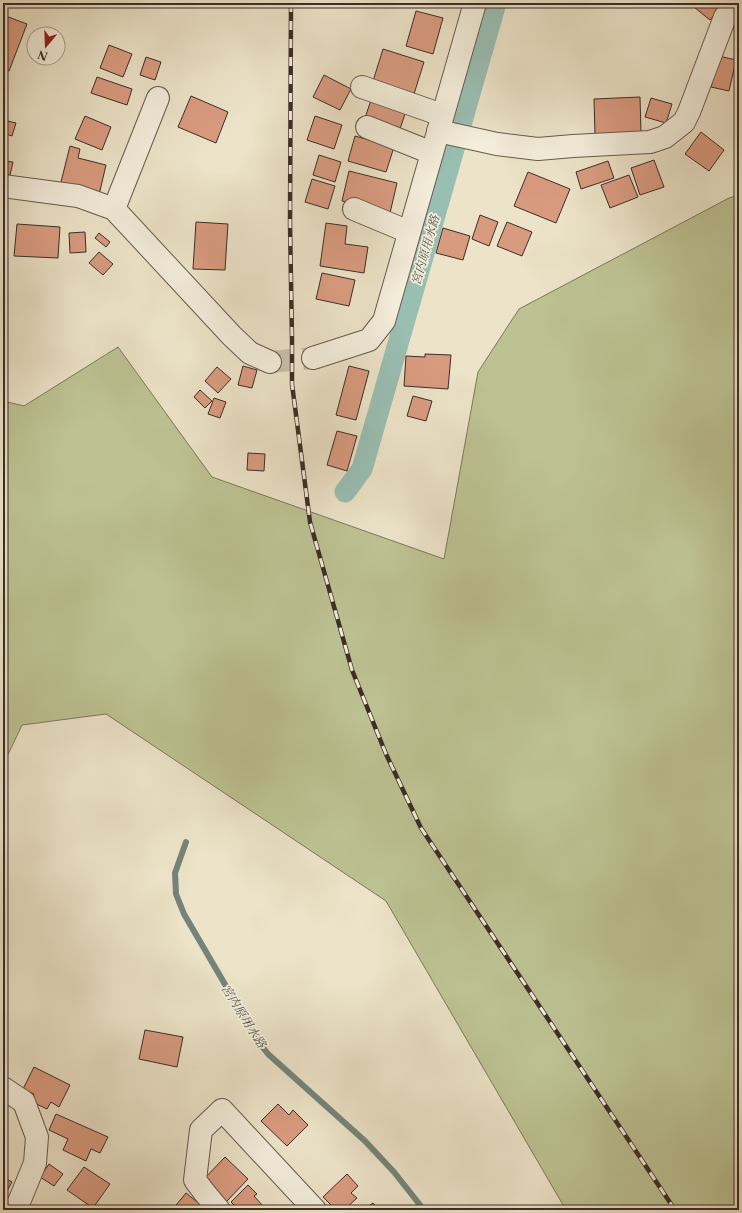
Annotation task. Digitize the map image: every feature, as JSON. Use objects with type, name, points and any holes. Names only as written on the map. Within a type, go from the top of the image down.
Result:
[{"type":"street","points":[[313,358],[369,340],[384,321],[432,153],[442,126],[475,3]]},
{"type":"street","points":[[362,87],[470,138],[497,144],[538,149],[650,142],[665,137],[684,122],[725,17],[731,9],[739,4]]},
{"type":"street","points":[[114,209],[158,98]]},
{"type":"street","points":[[367,127],[432,153]]},
{"type":"street","points":[[3,186],[78,196],[114,209],[250,354],[270,362]]},
{"type":"street","points":[[354,209],[409,232]]},
{"type":"street","points":[[3,1088],[24,1102],[37,1137],[35,1163],[19,1202],[13,1210]]},
{"type":"street","points":[[219,1210],[195,1180],[201,1130],[222,1110],[315,1210]]},
{"type":"green space","points":[[739,195],[739,1210],[566,1210],[386,901],[106,714],[22,725],[3,765],[3,401],[24,406],[118,347],[212,477],[444,559],[478,372],[519,309],[729,198]]},
{"type":"building","points":[[689,3],[724,3],[710,20]]},
{"type":"building","points":[[416,11],[443,18],[433,54],[406,46]]},
{"type":"building","points":[[3,15],[27,24],[9,71],[3,69]]},
{"type":"building","points":[[739,20],[739,34],[733,25]]},
{"type":"building","points":[[109,45],[132,54],[123,77],[100,68]]},
{"type":"building","points":[[383,49],[424,62],[414,94],[373,81]]},
{"type":"building","points":[[719,56],[736,60],[729,91],[711,87]]},
{"type":"building","points":[[146,57],[161,62],[155,80],[140,75]]},
{"type":"building","points":[[324,75],[351,89],[340,110],[313,97]]},
{"type":"building","points":[[97,77],[132,89],[127,105],[91,93]]},
{"type":"building","points":[[191,96],[228,112],[216,143],[178,127]]},
{"type":"building","points":[[640,97],[641,133],[595,134],[594,99]]},
{"type":"building","points":[[651,98],[672,104],[666,123],[645,117]]},
{"type":"building","points":[[371,100],[406,111],[399,132],[364,121]]},
{"type":"building","points":[[85,116],[111,127],[102,150],[75,139]]},
{"type":"building","points":[[315,116],[342,125],[334,149],[307,140]]},
{"type":"building","points":[[3,120],[16,123],[12,136],[3,133]]},
{"type":"building","points":[[701,132],[724,150],[709,171],[685,154]]},
{"type":"building","points":[[355,136],[394,147],[386,172],[348,161]]},
{"type":"building","points":[[70,146],[80,149],[78,158],[106,165],[99,195],[60,186]]},
{"type":"building","points":[[319,155],[341,162],[335,182],[313,175]]},
{"type":"building","points":[[654,160],[664,187],[640,195],[631,168]]},
{"type":"building","points":[[3,161],[13,162],[10,175],[3,174]]},
{"type":"building","points":[[608,161],[614,178],[581,189],[576,172]]},
{"type":"building","points":[[349,171],[397,183],[390,213],[342,201]]},
{"type":"building","points":[[528,172],[570,189],[556,223],[514,206]]},
{"type":"building","points":[[629,175],[638,197],[610,208],[601,185]]},
{"type":"building","points":[[312,179],[335,186],[328,209],[305,202]]},
{"type":"building","points":[[480,215],[498,222],[489,246],[472,239]]},
{"type":"building","points":[[196,222],[228,224],[225,270],[193,269]]},
{"type":"building","points":[[507,222],[532,232],[522,256],[497,246]]},
{"type":"building","points":[[326,223],[347,226],[345,244],[368,247],[364,273],[320,266]]},
{"type":"building","points":[[17,224],[60,227],[58,258],[14,256]]},
{"type":"building","points":[[443,228],[470,236],[463,260],[436,253]]},
{"type":"building","points":[[85,232],[86,252],[70,253],[69,233]]},
{"type":"building","points":[[99,233],[110,242],[106,247],[95,238]]},
{"type":"building","points":[[99,252],[113,264],[103,275],[89,263]]},
{"type":"building","points":[[322,273],[355,280],[349,306],[316,299]]},
{"type":"building","points":[[425,354],[451,355],[448,389],[404,386],[406,356],[425,357]]},
{"type":"building","points":[[243,366],[257,370],[252,388],[238,385]]},
{"type":"building","points":[[349,366],[369,371],[356,420],[336,415]]},
{"type":"building","points":[[217,367],[231,379],[218,393],[205,381]]},
{"type":"building","points":[[200,390],[212,401],[205,408],[194,397]]},
{"type":"building","points":[[413,396],[432,401],[426,421],[407,416]]},
{"type":"building","points":[[214,398],[226,402],[220,418],[208,414]]},
{"type":"building","points":[[337,431],[357,436],[347,471],[327,465]]},
{"type":"building","points":[[248,453],[265,454],[264,471],[247,470]]},
{"type":"building","points":[[145,1030],[183,1037],[177,1067],[139,1059]]},
{"type":"building","points":[[34,1067],[70,1085],[59,1107],[51,1102],[47,1109],[30,1101],[34,1094],[23,1089]]},
{"type":"building","points":[[278,1104],[289,1115],[293,1110],[308,1125],[287,1146],[261,1121]]},
{"type":"building","points":[[56,1114],[108,1137],[100,1153],[91,1149],[86,1161],[63,1150],[68,1139],[49,1130]]},
{"type":"building","points":[[225,1157],[248,1179],[226,1202],[203,1180]]},
{"type":"building","points":[[49,1164],[63,1174],[54,1186],[40,1177]]},
{"type":"building","points":[[84,1167],[110,1184],[93,1208],[67,1190]]},
{"type":"building","points":[[347,1174],[358,1186],[351,1193],[357,1198],[344,1210],[336,1210],[323,1197]]},
{"type":"building","points":[[3,1177],[12,1182],[3,1198]]},
{"type":"building","points":[[248,1185],[257,1194],[254,1196],[263,1206],[259,1210],[239,1210],[231,1202]]},
{"type":"building","points":[[186,1193],[207,1210],[172,1210]]},
{"type":"building","points":[[373,1203],[379,1210],[368,1210],[366,1208]]},
{"type":"building","points":[[362,1205],[366,1210],[355,1210]]},
{"type":"waterway","name":"宮内原用水路","points":[[345,492],[362,469],[496,3]]},
{"type":"waterway","name":"宮内原用水路","points":[[186,842],[175,873],[176,894],[184,914],[258,1041],[268,1054],[365,1141],[394,1172],[424,1210]]},
{"type":"tunnel","points":[[270,362],[313,358]]},
{"type":"railway","points":[[291,3],[290,223],[292,384],[310,522],[352,670],[386,754],[421,828],[675,1210]]}]
